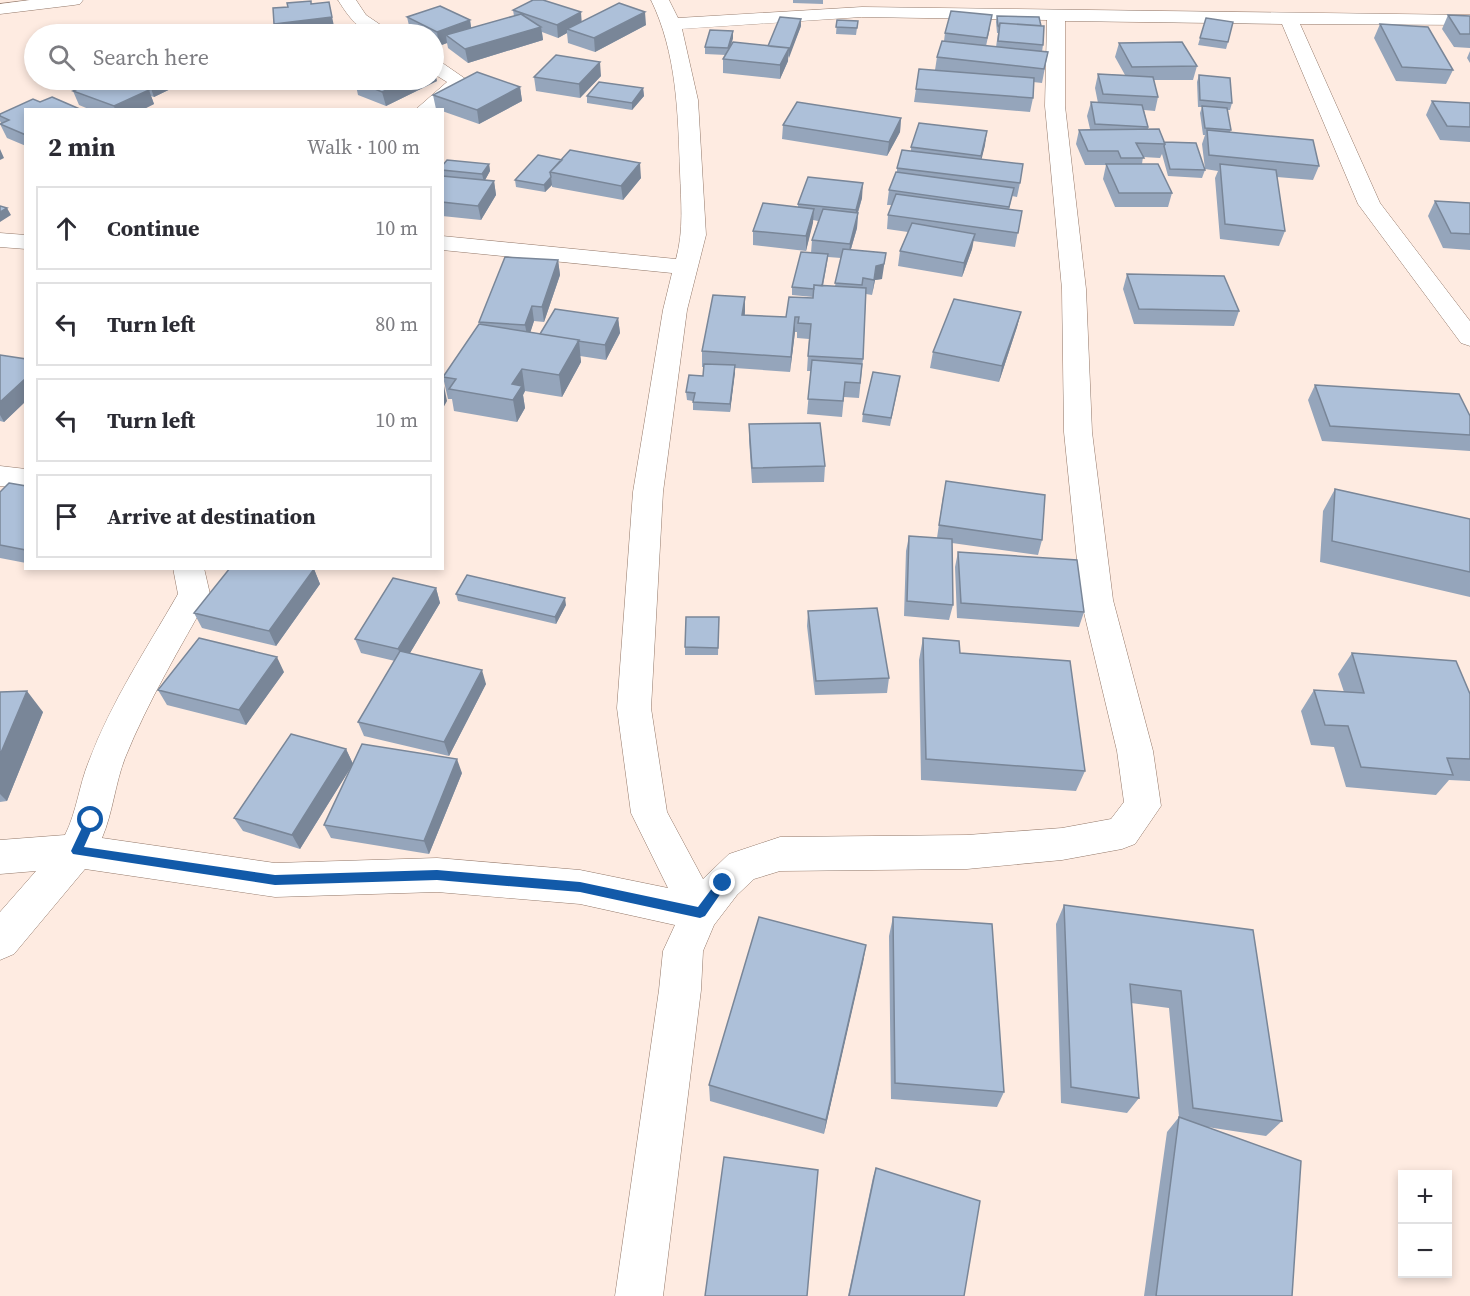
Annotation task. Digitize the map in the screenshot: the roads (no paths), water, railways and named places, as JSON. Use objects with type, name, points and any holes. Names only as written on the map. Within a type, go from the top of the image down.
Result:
[{"type":"street","points":[[0,9],[74,0]]},
{"type":"street","points":[[347,0],[359,19],[368,24]]},
{"type":"street","points":[[700,913],[649,813],[634,708],[648,492],[675,310],[694,236],[688,100],[666,12],[862,12],[1470,20]]},
{"type":"street","points":[[639,1296],[683,951],[700,913],[723,883],[741,866],[780,854],[967,852],[1062,844],[1122,833],[1143,806],[1135,751],[1097,600],[1081,455],[1074,289],[1055,106],[1056,15]]},
{"type":"street","points":[[1289,19],[1369,204],[1470,338]]},
{"type":"street","points":[[428,108],[460,82],[444,72]]},
{"type":"street","points":[[0,240],[24,242]]},
{"type":"street","points":[[444,243],[685,267]]},
{"type":"street","points":[[0,476],[24,479]]},
{"type":"street","points":[[0,941],[77,851],[91,820],[106,762],[127,713],[194,594],[188,570]]},
{"type":"street","points":[[0,857],[77,851],[275,880],[437,875],[580,887],[700,913]]}]
